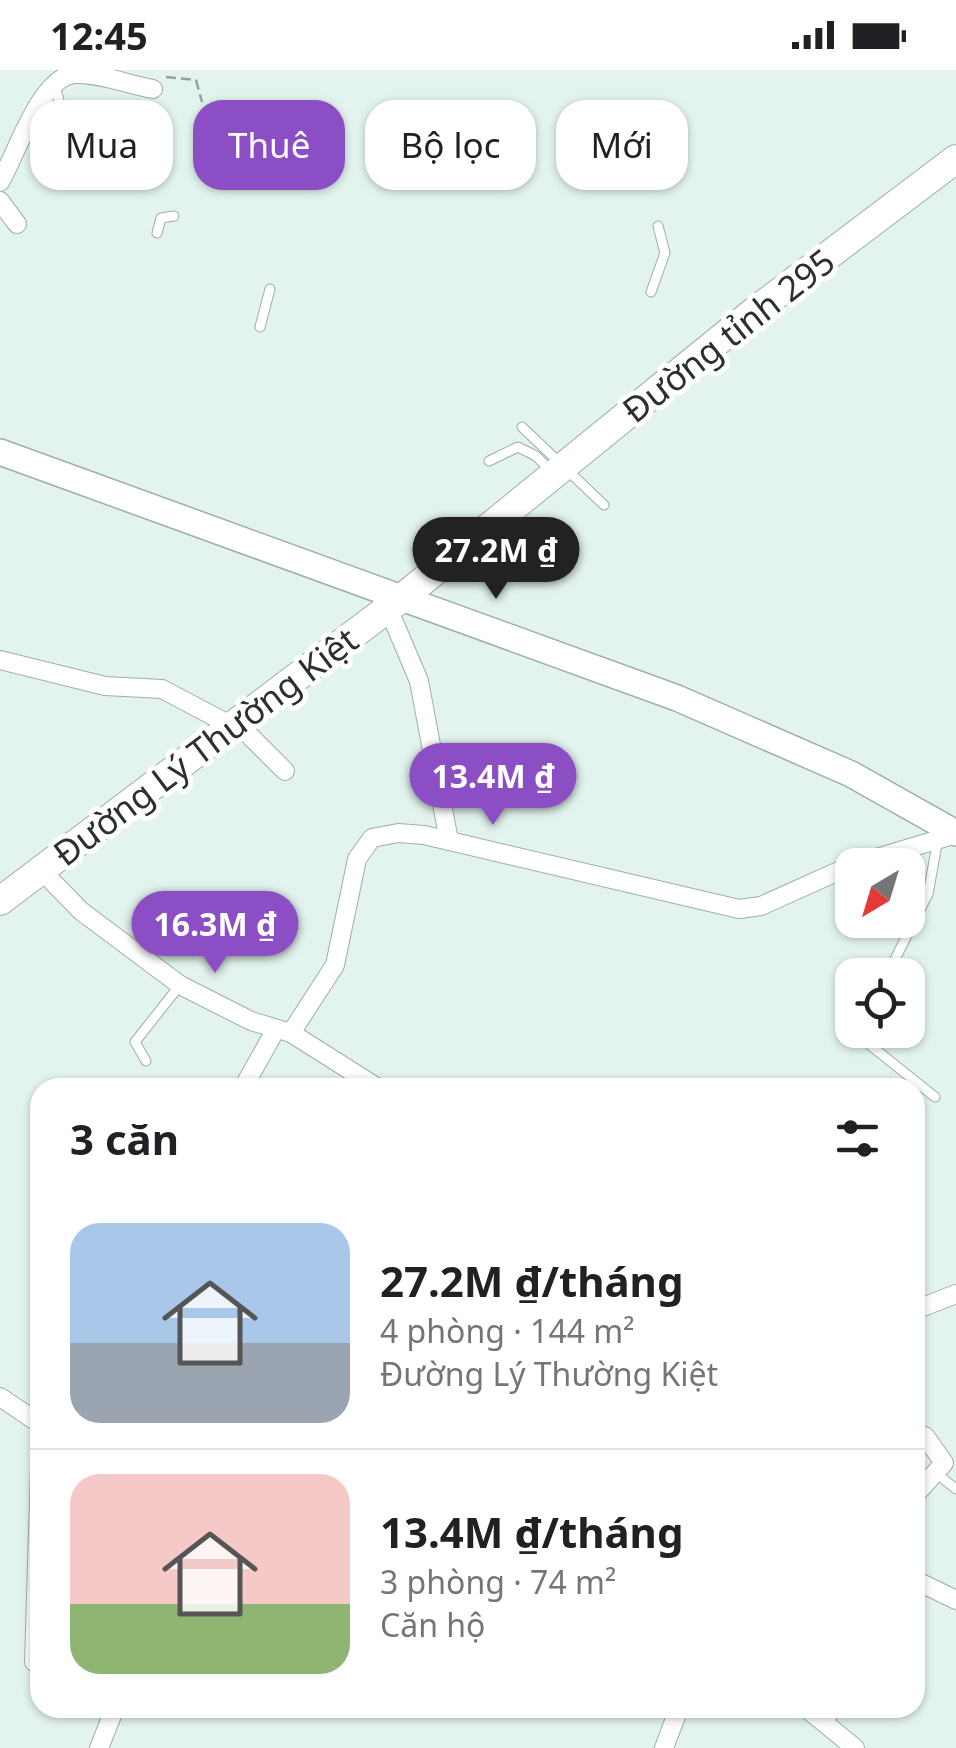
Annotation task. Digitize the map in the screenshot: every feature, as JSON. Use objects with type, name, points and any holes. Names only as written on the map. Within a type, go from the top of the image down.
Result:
[{"type":"main road","name":"Đường tỉnh 295","points":[[504,516],[756,310],[956,158]]},
{"type":"main road","name":"Đường Lý Thường Kiệt","points":[[0,901],[396,603],[504,516]]},
{"type":"street","points":[[0,182],[39,103],[55,84],[76,74],[158,83]]},
{"type":"street","points":[[0,201],[17,224]]},
{"type":"street","points":[[0,452],[396,603],[725,717],[852,774],[950,836]]},
{"type":"street","points":[[396,603],[418,681],[448,841]]},
{"type":"street","points":[[0,660],[105,686],[162,689],[234,724],[285,770]]},
{"type":"street","points":[[250,1078],[334,964],[343,908],[363,848],[372,838],[398,833],[448,841],[739,909],[761,906],[835,873]]},
{"type":"street","points":[[910,848],[950,836]]},
{"type":"street","points":[[41,870],[81,911],[180,985],[251,1022],[284,1031],[362,1078]]},
{"type":"street","points":[[925,1306],[956,1294]]},
{"type":"street","points":[[0,1397],[30,1417]]},
{"type":"street","points":[[925,1436],[944,1464],[925,1486]]},
{"type":"street","points":[[925,1584],[954,1597]]},
{"type":"street","points":[[99,1748],[110,1718]]},
{"type":"street","points":[[664,1748],[675,1718]]},
{"type":"street","points":[[820,1718],[855,1748]]},
{"type":"lane","points":[[55,84],[59,100]]},
{"type":"lane","points":[[156,233],[161,218],[174,216]]},
{"type":"lane","points":[[651,292],[665,254],[658,226]]},
{"type":"lane","points":[[260,328],[270,289]]},
{"type":"lane","points":[[522,427],[559,470]]},
{"type":"lane","points":[[489,461],[518,447],[559,470],[604,505]]},
{"type":"lane","points":[[896,958],[928,894],[950,836]]},
{"type":"lane","points":[[146,1061],[135,1042],[180,985]]},
{"type":"lane","points":[[874,1048],[911,1078]]},
{"type":"lane","points":[[925,1089],[935,1097]]},
{"type":"lane","points":[[938,1474],[956,1490]]},
{"type":"lane","points":[[826,1722],[830,1718]]},
{"type":"path","points":[[158,83],[196,80],[201,100]]}]
